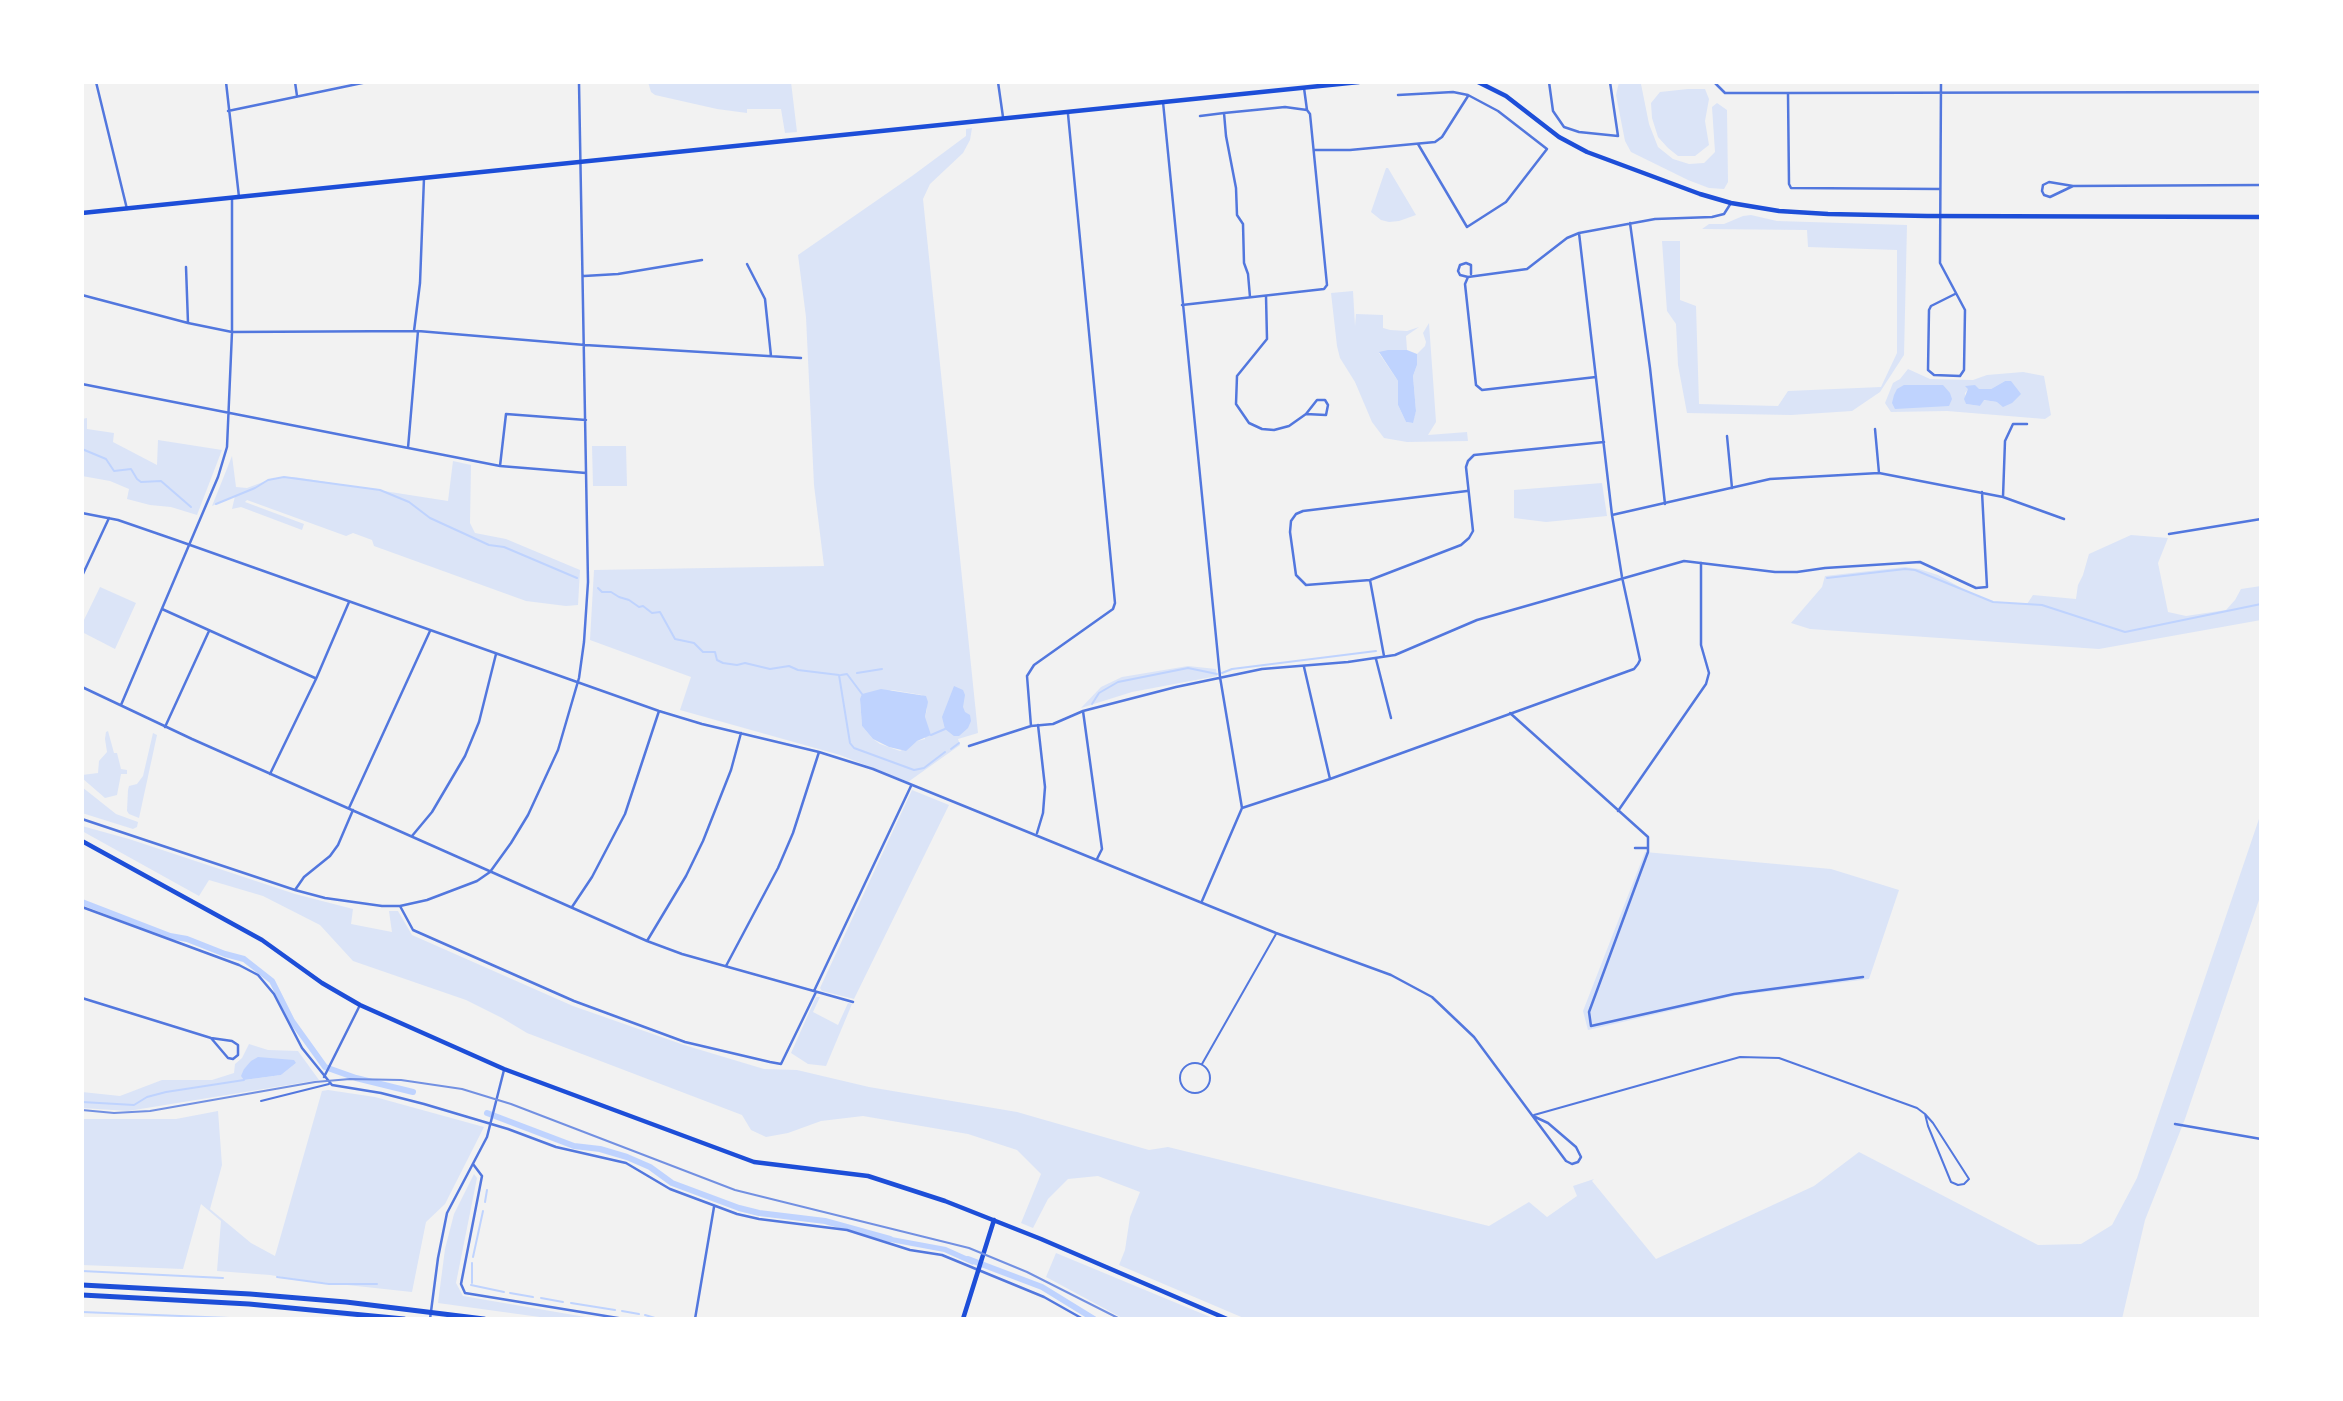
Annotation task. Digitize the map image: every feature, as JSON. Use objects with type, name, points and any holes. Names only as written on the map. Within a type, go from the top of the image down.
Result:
[{"type":"highway","points":[[82,1285],[346,1302],[484,1319]]},
{"type":"highway","points":[[82,1295],[249,1304],[404,1319]]},
{"type":"main road","points":[[82,213],[1359,82]]},
{"type":"main road","points":[[1478,82],[1506,96],[1559,137],[1587,152],[1731,203],[1803,213],[2261,217]]},
{"type":"main road","points":[[82,841],[262,940],[322,983],[360,1005],[504,1069],[754,1162],[868,1176],[945,1201],[1227,1319]]},
{"type":"main road","points":[[963,1319],[994,1220]]},
{"type":"street","points":[[96,82],[127,209]]},
{"type":"street","points":[[226,82],[239,197]]},
{"type":"street","points":[[295,82],[298,97]]},
{"type":"street","points":[[228,111],[367,82]]},
{"type":"street","points":[[82,819],[295,890],[354,903],[400,906],[427,900],[477,881],[490,872],[517,834],[544,785],[565,729],[578,682],[584,642],[588,582],[581,83],[574,82]]},
{"type":"street","points":[[998,82],[1003,118]]},
{"type":"street","points":[[1549,82],[1553,111],[1564,127],[1579,132],[1618,136],[1610,82]]},
{"type":"street","points":[[1714,82],[1725,93],[2261,92]]},
{"type":"street","points":[[1941,82],[1940,263],[1965,310],[1964,370],[1960,376],[1934,375],[1928,369],[1929,310],[1931,306],[1955,294]]},
{"type":"street","points":[[1182,305],[1324,289],[1327,285],[1310,114],[1304,88]]},
{"type":"street","points":[[1398,95],[1453,92],[1468,95],[1498,111],[1547,149],[1506,202],[1467,227],[1418,144]]},
{"type":"street","points":[[1788,93],[1788,184],[1791,188],[1940,189]]},
{"type":"street","points":[[1314,150],[1350,150],[1434,142],[1442,137],[1468,95]]},
{"type":"street","points":[[1163,102],[1220,677],[1242,808],[1201,903]]},
{"type":"street","points":[[1200,116],[1285,107],[1307,110]]},
{"type":"street","points":[[1031,726],[1027,676],[1034,665],[1113,609],[1115,603],[1068,112]]},
{"type":"street","points":[[1224,113],[1236,188],[1237,215],[1243,224],[1244,263],[1250,298]]},
{"type":"street","points":[[408,448],[420,283],[424,178]]},
{"type":"street","points":[[2073,186],[2050,197],[2042,191],[2043,185],[2048,183],[2073,186],[2261,185]]},
{"type":"street","points":[[121,706],[225,459],[230,413],[232,198]]},
{"type":"street","points":[[1596,377],[1482,390],[1476,385],[1474,373],[1465,284],[1469,276],[1527,269],[1567,238],[1579,233],[1676,217],[1712,217],[1724,214],[1731,203]]},
{"type":"street","points":[[1630,223],[1665,504]]},
{"type":"street","points":[[1242,808],[1330,779],[1634,668],[1640,660],[1612,515],[1579,233]]},
{"type":"street","points":[[584,276],[618,274],[702,260]]},
{"type":"street","points":[[747,264],[765,299],[771,356]]},
{"type":"street","points":[[186,267],[188,323]]},
{"type":"street","points":[[82,295],[232,332],[416,331],[585,345],[801,358]]},
{"type":"street","points":[[1266,296],[1267,339],[1237,376],[1236,404],[1249,423],[1262,429],[1274,430],[1289,426],[1306,414],[1317,400],[1325,400],[1328,405],[1326,415],[1306,414]]},
{"type":"street","points":[[82,384],[500,466],[586,473]]},
{"type":"street","points":[[500,466],[506,414],[586,420]]},
{"type":"street","points":[[2003,497],[2005,441],[2013,424],[2027,424]]},
{"type":"street","points":[[1875,429],[1879,473]]},
{"type":"street","points":[[1727,436],[1732,488]]},
{"type":"street","points":[[1467,491],[1296,514],[1291,521],[1290,532],[1296,575],[1306,585],[1370,580],[1461,545],[1473,531],[1466,467],[1474,455],[1604,442]]},
{"type":"street","points":[[1612,515],[1770,479],[1879,473],[2003,497],[2064,519]]},
{"type":"street","points":[[968,746],[1031,726],[1053,724],[1083,711],[1133,697],[1220,677],[1262,669],[1384,658],[1477,620],[1684,561],[1775,572],[1920,562],[1969,586],[1987,587],[1982,492]]},
{"type":"street","points":[[82,513],[109,518],[189,545],[659,711],[819,752],[912,784],[1276,933],[1391,975],[1432,997],[1474,1037],[1566,1161],[1572,1164],[1578,1162],[1581,1157],[1576,1147],[1548,1123],[1533,1116]]},
{"type":"street","points":[[82,576],[109,518]]},
{"type":"street","points":[[2169,534],[2261,519]]},
{"type":"street","points":[[1618,811],[1706,684],[1709,673],[1701,645],[1701,563]]},
{"type":"street","points":[[1370,580],[1384,658]]},
{"type":"street","points":[[270,774],[349,602]]},
{"type":"street","points":[[162,610],[316,678]]},
{"type":"street","points":[[164,727],[209,631]]},
{"type":"street","points":[[295,890],[304,877],[330,856],[338,845],[351,809],[430,631]]},
{"type":"street","points":[[412,836],[432,812],[465,756],[479,722],[496,654]]},
{"type":"street","points":[[1376,659],[1391,718]]},
{"type":"street","points":[[1304,667],[1330,779]]},
{"type":"street","points":[[82,687],[164,727],[647,941],[853,1002]]},
{"type":"street","points":[[572,907],[625,814],[647,755],[659,711]]},
{"type":"street","points":[[1083,711],[1102,849],[1097,859]]},
{"type":"street","points":[[1510,713],[1648,837],[1648,848],[1589,1012],[1591,1026],[1734,994],[1863,977]]},
{"type":"street","points":[[1036,834],[1045,787],[1038,725]]},
{"type":"street","points":[[647,941],[686,876],[703,841],[731,770],[741,733]]},
{"type":"street","points":[[726,966],[778,868],[793,833],[819,752]]},
{"type":"street","points":[[400,906],[413,930],[574,1002],[685,1042],[781,1064],[912,784]]},
{"type":"street","points":[[1635,848],[1648,848]]},
{"type":"street","points":[[82,907],[239,965],[258,975],[274,994],[302,1048],[330,1084],[392,1096],[492,1123],[556,1147],[626,1164],[670,1189],[715,1207],[759,1219],[847,1230],[910,1250],[942,1255],[980,1267],[1083,1319]]},
{"type":"street","points":[[82,998],[211,1038],[236,1043],[240,1049],[238,1055],[233,1059],[228,1058],[211,1038]]},
{"type":"street","points":[[324,1077],[360,1005]]},
{"type":"street","points":[[430,1319],[447,1213],[487,1137],[504,1069]]},
{"type":"street","points":[[2175,1124],[2261,1139]]},
{"type":"street","points":[[473,1164],[482,1176],[461,1284],[465,1293],[624,1319]]},
{"type":"street","points":[[695,1319],[715,1207]]},
{"type":"lane","points":[[1202,1064],[1276,933]]},
{"type":"lane","points":[[1533,1116],[1740,1057],[1779,1058],[1917,1108],[1926,1114],[1969,1179],[1964,1184],[1951,1182],[1928,1126],[1926,1114]]},
{"type":"lane","points":[[1188,1064],[1202,1064],[1210,1074],[1209,1086],[1200,1093],[1190,1093],[1182,1086],[1181,1072],[1188,1064]]},
{"type":"lane","points":[[261,1101],[330,1084]]},
{"type":"shaded area","points":[[648,82],[791,82],[797,132],[785,133],[781,109],[747,109],[747,113],[717,109],[655,95]]},
{"type":"shaded area","points":[[1619,82],[1641,84],[1649,124],[1658,147],[1673,159],[1689,164],[1704,163],[1715,152],[1712,107],[1717,103],[1727,110],[1728,182],[1724,189],[1709,188],[1688,180],[1631,152],[1625,141],[1616,95]]},
{"type":"shaded area","points":[[1705,89],[1709,99],[1705,121],[1709,145],[1695,156],[1678,156],[1658,137],[1651,103],[1660,92]]},
{"type":"shaded area","points":[[972,128],[970,140],[963,153],[930,184],[923,199],[978,733],[958,739],[960,745],[908,782],[840,755],[680,710],[691,677],[590,640],[594,570],[824,566],[814,485],[806,317],[798,255],[966,136],[966,129]],"holes":[[[892,690],[922,695],[927,709],[925,739],[900,751],[880,744],[862,726],[860,699]]]},
{"type":"shaded area","points":[[1386,168],[1416,215],[1389,222],[1381,220],[1371,212]]},
{"type":"shaded area","points":[[1751,215],[1777,221],[1907,225],[1904,355],[1880,392],[1852,411],[1791,415],[1687,413],[1678,365],[1676,324],[1667,311],[1662,241],[1680,241],[1680,300],[1696,306],[1699,404],[1778,406],[1788,391],[1881,387],[1897,353],[1897,250],[1808,247],[1807,230],[1702,229],[1709,224],[1724,224]]},
{"type":"shaded area","points":[[1353,291],[1355,326],[1356,314],[1383,315],[1383,328],[1390,330],[1407,331],[1419,327],[1406,336],[1407,350],[1379,353],[1398,381],[1398,405],[1406,422],[1412,423],[1416,411],[1413,376],[1417,354],[1426,342],[1423,333],[1429,323],[1436,422],[1428,435],[1467,432],[1468,441],[1407,442],[1384,438],[1372,422],[1355,382],[1340,358],[1337,346],[1331,293]]},
{"type":"shaded area","points":[[1908,369],[1930,379],[1973,380],[1987,375],[2023,372],[2044,376],[2051,415],[2045,419],[1947,411],[1891,412],[1885,403],[1893,383]],"holes":[[[2005,381],[1997,402],[1983,400],[1980,406],[1966,404],[1965,393],[1969,389],[1991,389]]]},
{"type":"shaded area","points":[[87,418],[87,429],[114,433],[113,442],[157,465],[158,440],[222,450],[197,515],[127,499],[129,489],[110,481],[82,476],[82,419]]},
{"type":"shaded area","points":[[592,446],[626,446],[627,486],[593,486]]},
{"type":"shaded area","points":[[232,456],[236,487],[247,488],[271,479],[294,477],[448,501],[453,461],[471,465],[470,523],[475,533],[506,539],[580,570],[578,605],[526,601],[374,546],[372,540],[353,533],[346,536],[247,500],[245,502],[304,524],[302,530],[241,507],[232,509],[235,496],[212,506]]},
{"type":"shaded area","points":[[1602,483],[1607,516],[1546,522],[1514,518],[1514,490]]},
{"type":"shaded area","points":[[2131,535],[2168,538],[2158,563],[2168,612],[2186,616],[2226,610],[2241,589],[2261,586],[2261,620],[2099,649],[1810,629],[1791,623],[1822,587],[1825,576],[1905,567],[1938,575],[1974,595],[1999,603],[2027,604],[2033,595],[2076,599],[2089,554]]},
{"type":"shaded area","points":[[100,587],[136,603],[115,649],[82,632],[82,624]]},
{"type":"shaded area","points":[[1188,666],[1216,669],[1217,676],[1132,692],[1081,708],[1101,687],[1122,677]]},
{"type":"shaded area","points":[[108,731],[121,769],[127,770],[127,774],[121,774],[117,795],[105,798],[82,778],[82,775],[98,773],[99,761],[107,752],[105,739]]},
{"type":"shaded area","points":[[153,733],[157,735],[139,818],[127,811],[128,790],[129,786],[137,784],[143,776]]},
{"type":"shaded area","points":[[82,787],[116,814],[138,822],[137,827],[133,829],[82,813]]},
{"type":"shaded area","points":[[912,790],[949,805],[854,999],[822,991],[820,988]]},
{"type":"shaded area","points":[[2261,813],[2261,894],[2185,1119],[2145,1220],[2122,1319],[1246,1319],[1119,1265],[1125,1250],[1130,1217],[1140,1192],[1098,1176],[1068,1179],[1048,1199],[1033,1228],[1021,1223],[1041,1174],[1017,1150],[968,1134],[863,1116],[821,1121],[788,1133],[766,1137],[751,1130],[742,1115],[527,1033],[466,1000],[353,961],[320,925],[263,896],[209,880],[199,896],[82,831],[82,826],[129,839],[295,894],[353,909],[351,924],[392,932],[389,911],[398,911],[412,935],[573,1006],[684,1045],[764,1069],[797,1070],[869,1087],[1017,1112],[1149,1150],[1168,1147],[1489,1226],[1529,1202],[1547,1217],[1577,1196],[1573,1186],[1594,1179],[1592,1181],[1656,1259],[1814,1186],[1859,1152],[2038,1245],[2081,1244],[2112,1225],[2137,1178]]},
{"type":"shaded area","points":[[1645,852],[1831,869],[1899,890],[1869,979],[1734,996],[1588,1030],[1583,1011]]},
{"type":"shaded area","points":[[816,997],[820,997],[813,1012],[838,1025],[848,1003],[852,1004],[826,1066],[808,1064],[791,1053]]},
{"type":"shaded area","points":[[249,1044],[268,1050],[298,1051],[319,1080],[128,1111],[82,1108],[82,1092],[120,1096],[162,1080],[212,1080],[234,1073],[235,1064],[242,1058]],"holes":[[[258,1058],[296,1063],[281,1075],[244,1080],[244,1069]]]},
{"type":"shaded area","points":[[322,1091],[375,1097],[484,1127],[445,1204],[426,1222],[412,1292],[217,1271],[221,1221],[201,1204],[183,1269],[82,1265],[82,1119],[176,1119],[218,1111],[222,1165],[210,1209],[251,1243],[275,1256]]},
{"type":"shaded area","points":[[474,1174],[477,1178],[456,1283],[463,1296],[597,1319],[554,1319],[438,1303],[445,1249],[454,1214]]},
{"type":"shaded area","points":[[1056,1253],[1215,1319],[1124,1319],[1046,1277]]},
{"type":"water","points":[[1407,350],[1417,354],[1413,376],[1416,411],[1413,423],[1406,422],[1398,405],[1398,381],[1379,352]]},
{"type":"water","points":[[2005,381],[2011,381],[2021,394],[2012,403],[2003,407],[1997,402],[1984,400],[1980,406],[1966,404],[1964,399],[1968,389],[1965,386],[1975,385],[1979,389],[1991,389]]},
{"type":"water","points":[[1904,385],[1943,385],[1952,399],[1949,406],[1895,409],[1892,403],[1894,395],[1897,389]]},
{"type":"water","points":[[954,686],[963,690],[963,707],[970,715],[971,721],[959,736],[954,736],[945,729],[942,717]]},
{"type":"water","points":[[881,689],[926,696],[928,702],[925,717],[931,735],[917,741],[906,751],[873,739],[862,726],[860,699],[862,694]]},
{"type":"water","points":[[258,1057],[294,1060],[296,1063],[281,1075],[244,1080],[241,1076],[244,1069]]},
{"type":"water","points":[[881,1235],[946,1247],[975,1260],[973,1265],[944,1252],[885,1241]]},
{"type":"waterway","points":[[82,449],[106,459],[114,471],[131,469],[141,482],[161,481],[191,507]]},
{"type":"waterway","points":[[216,504],[268,480],[284,477],[380,490],[409,502],[430,518],[489,545],[504,547],[577,578]]},
{"type":"waterway","points":[[1827,578],[1915,570],[1993,602],[2042,605],[2125,632],[2261,604]]},
{"type":"waterway","points":[[598,588],[602,592],[611,592],[629,600],[639,607],[643,606],[652,613],[660,612],[675,639],[694,643],[703,652],[715,652],[717,660],[723,663],[745,663],[770,669],[789,666],[798,670],[839,675],[850,743],[854,748],[914,770],[924,768],[945,752]]},
{"type":"waterway","points":[[1222,673],[1232,669],[1376,651]]},
{"type":"waterway","points":[[1092,704],[1099,693],[1118,682],[1188,668],[1217,674]]},
{"type":"waterway","points":[[857,673],[882,669]]},
{"type":"waterway","points":[[841,675],[847,674],[862,694]]},
{"type":"waterway","points":[[931,735],[945,729]]},
{"type":"waterway","points":[[951,749],[959,743]]},
{"type":"waterway","points":[[82,902],[170,936],[187,939],[244,959],[272,981],[292,1021],[325,1067],[356,1078],[413,1092]]},
{"type":"waterway","points":[[82,1102],[134,1105],[147,1097],[166,1092],[244,1080]]},
{"type":"waterway","points":[[487,1113],[574,1146],[600,1149],[627,1157],[650,1167],[672,1183],[739,1208],[825,1221],[890,1239]]},
{"type":"waterway","points":[[485,1202],[487,1190]]},
{"type":"waterway","points":[[473,1257],[483,1211]]},
{"type":"waterway","points":[[968,1259],[1042,1287],[1094,1319]]},
{"type":"waterway","points":[[472,1263],[472,1283]]},
{"type":"waterway","points":[[82,1271],[223,1278]]},
{"type":"waterway","points":[[277,1277],[329,1284],[377,1284]]},
{"type":"waterway","points":[[471,1285],[504,1292]]},
{"type":"waterway","points":[[510,1293],[533,1297]]},
{"type":"waterway","points":[[541,1298],[563,1302]]},
{"type":"waterway","points":[[571,1303],[615,1310]]},
{"type":"waterway","points":[[622,1311],[639,1314]]},
{"type":"waterway","points":[[82,1312],[254,1319]]},
{"type":"waterway","points":[[645,1315],[655,1318]]},
{"type":"railway","points":[[82,1110],[114,1113],[150,1111],[315,1082],[350,1079],[401,1080],[462,1089],[511,1104],[735,1190],[969,1248],[1027,1272],[1120,1319]]}]
